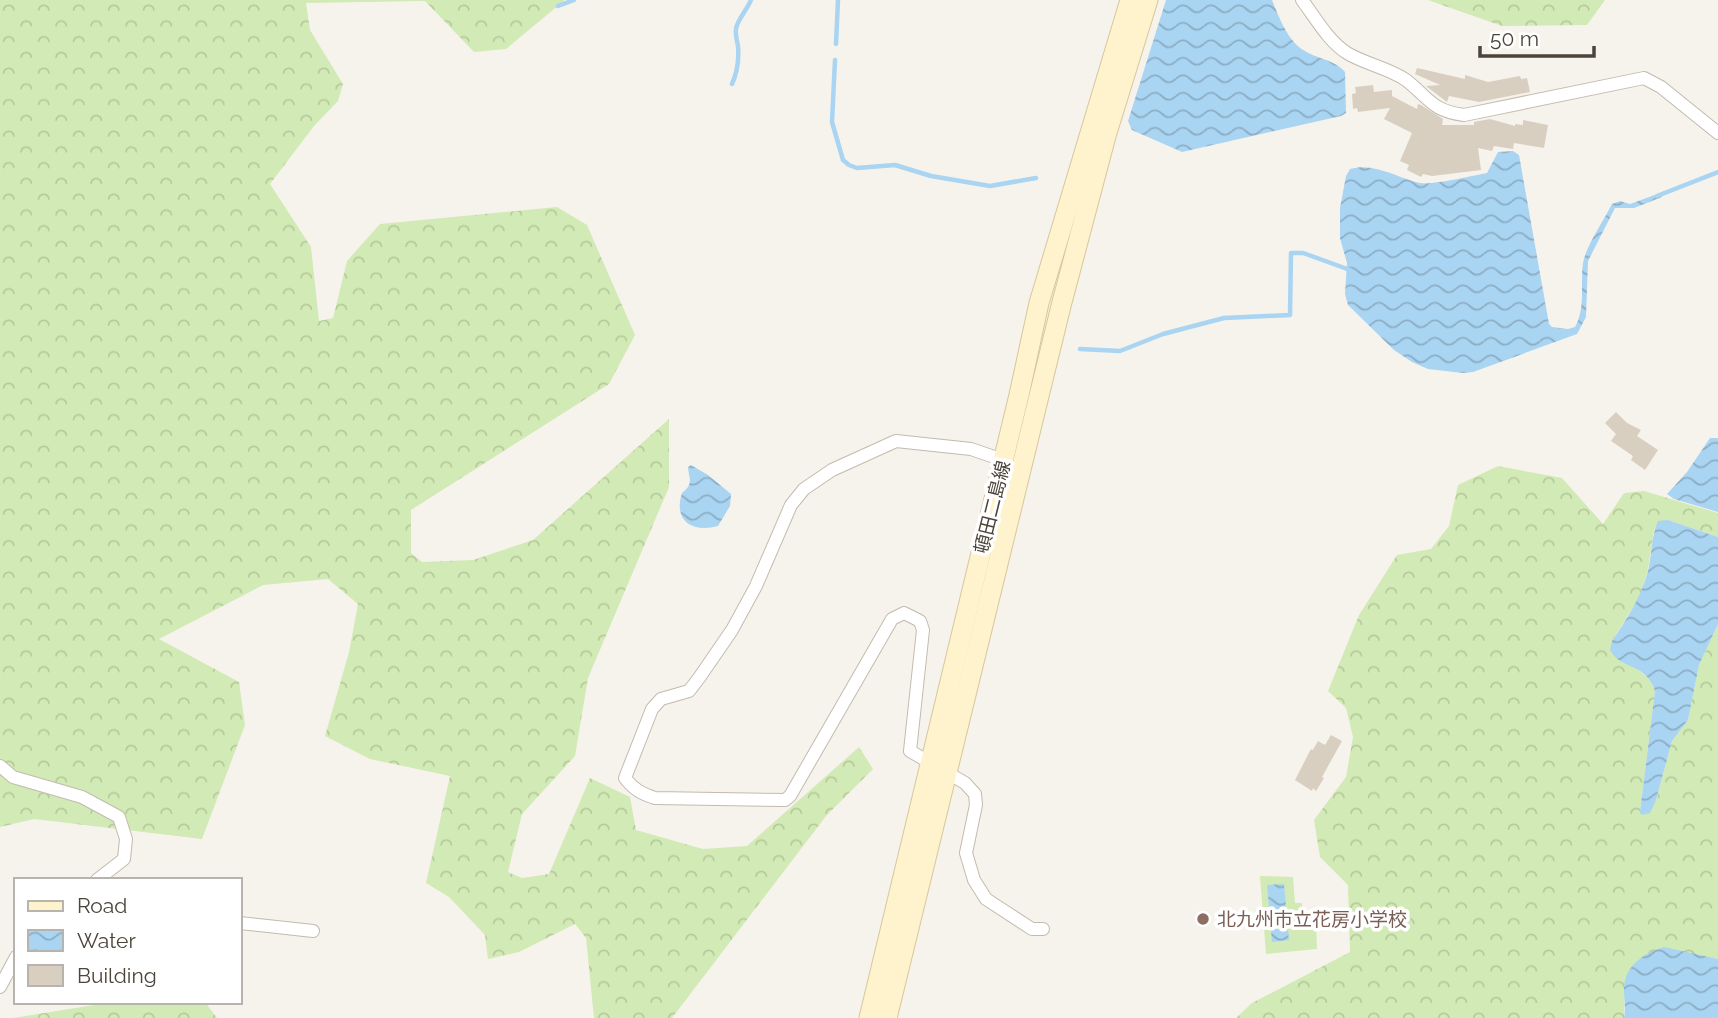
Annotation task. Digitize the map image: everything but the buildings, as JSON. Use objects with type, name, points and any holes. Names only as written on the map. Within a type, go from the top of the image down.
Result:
[{"type":"main road","name":"頓田二島線","points":[[869,1018],[1039,303],[1130,0]]},
{"type":"main road","name":"頓田二島線","points":[[887,1018],[1065,293],[1106,136],[1147,0]]},
{"type":"street","points":[[1302,0],[1336,44],[1348,54],[1405,79],[1432,105],[1446,113],[1464,115],[1644,78],[1661,87],[1718,133]]},
{"type":"street","points":[[1003,460],[971,449],[896,441],[832,470],[804,489],[791,505],[756,586],[732,630],[688,691],[661,699],[652,709],[625,778],[632,787],[656,798],[785,800],[790,796],[832,725],[879,639],[892,619],[904,613],[920,621],[923,630],[910,751],[965,783],[975,794],[976,805],[967,853],[974,880],[986,900],[1032,929],[1043,929]]},
{"type":"street","points":[[0,766],[13,777],[82,797],[119,817],[126,839],[124,859],[100,878]]},
{"type":"street","points":[[242,923],[313,931]]},
{"type":"street","points":[[0,987],[14,961]]},
{"type":"green space","points":[[0,0],[565,0],[506,49],[474,52],[425,1],[306,3],[310,30],[343,84],[338,101],[314,126],[270,184],[311,247],[319,321],[333,318],[347,261],[380,224],[557,207],[587,225],[635,335],[609,384],[411,510],[411,553],[422,562],[473,560],[533,540],[669,419],[669,487],[588,678],[575,756],[522,814],[508,872],[522,878],[549,874],[590,778],[630,797],[636,830],[703,849],[747,846],[859,747],[873,769],[826,816],[672,1018],[594,1018],[586,938],[575,924],[519,952],[488,959],[485,935],[449,897],[426,883],[450,776],[370,759],[325,736],[349,652],[358,604],[328,579],[263,585],[159,639],[239,682],[245,725],[202,839],[34,819],[0,827]]},
{"type":"green space","points":[[1428,0],[1605,0],[1587,25],[1502,26]]},
{"type":"green space","points":[[1498,466],[1562,478],[1603,524],[1624,493],[1644,491],[1718,513],[1718,537],[1668,520],[1654,530],[1648,569],[1640,596],[1612,641],[1622,662],[1650,680],[1655,691],[1640,811],[1656,800],[1672,741],[1688,720],[1699,665],[1718,624],[1718,959],[1702,956],[1625,978],[1624,1018],[1236,1018],[1252,1003],[1350,952],[1348,885],[1320,857],[1314,820],[1346,777],[1353,737],[1346,708],[1328,691],[1359,615],[1397,555],[1431,549],[1449,526],[1458,485]]},
{"type":"green space","points":[[1260,876],[1293,877],[1295,903],[1302,903],[1302,918],[1316,916],[1317,949],[1266,954]]},
{"type":"green space","points":[[100,1004],[206,1004],[217,1018],[13,1018]]},
{"type":"water","points":[[1166,0],[1272,0],[1285,28],[1299,47],[1345,72],[1346,113],[1182,152],[1132,130],[1128,121]]},
{"type":"water","points":[[1513,151],[1519,155],[1549,324],[1552,327],[1575,327],[1580,312],[1585,256],[1612,204],[1620,201],[1630,204],[1660,193],[1662,197],[1634,208],[1615,208],[1588,261],[1586,317],[1577,334],[1473,372],[1428,369],[1394,350],[1348,305],[1345,294],[1347,263],[1340,238],[1340,208],[1346,176],[1350,169],[1359,167],[1386,171],[1420,183],[1443,182],[1487,173],[1498,152]]},
{"type":"water","points":[[1710,438],[1718,438],[1718,512],[1674,499],[1667,494],[1687,472]]},
{"type":"water","points":[[691,465],[731,494],[730,506],[718,526],[700,528],[687,523],[683,518],[680,503],[682,493],[689,484],[688,467]]},
{"type":"water","points":[[1668,520],[1718,537],[1718,624],[1699,665],[1688,720],[1672,741],[1650,813],[1642,815],[1640,811],[1655,691],[1645,675],[1620,661],[1610,650],[1612,641],[1642,590],[1658,521]]},
{"type":"water","points":[[1284,884],[1289,940],[1272,942],[1267,885]]},
{"type":"water","points":[[1664,947],[1718,959],[1718,1018],[1624,1018],[1627,974],[1636,962]]},
{"type":"waterway","points":[[558,6],[574,0]]},
{"type":"waterway","points":[[732,84],[738,60],[737,26],[751,0]]},
{"type":"waterway","points":[[836,44],[838,0]]},
{"type":"waterway","points":[[835,60],[832,122],[843,160],[849,165],[857,168],[895,165],[931,176],[990,186],[1036,178]]},
{"type":"waterway","points":[[1657,196],[1718,172]]},
{"type":"waterway","points":[[1080,349],[1120,351],[1163,334],[1224,318],[1290,315],[1291,253],[1303,253],[1350,270]]},
{"type":"place","name":"北九州市立花房小学校","points":[[1203,919]]}]
